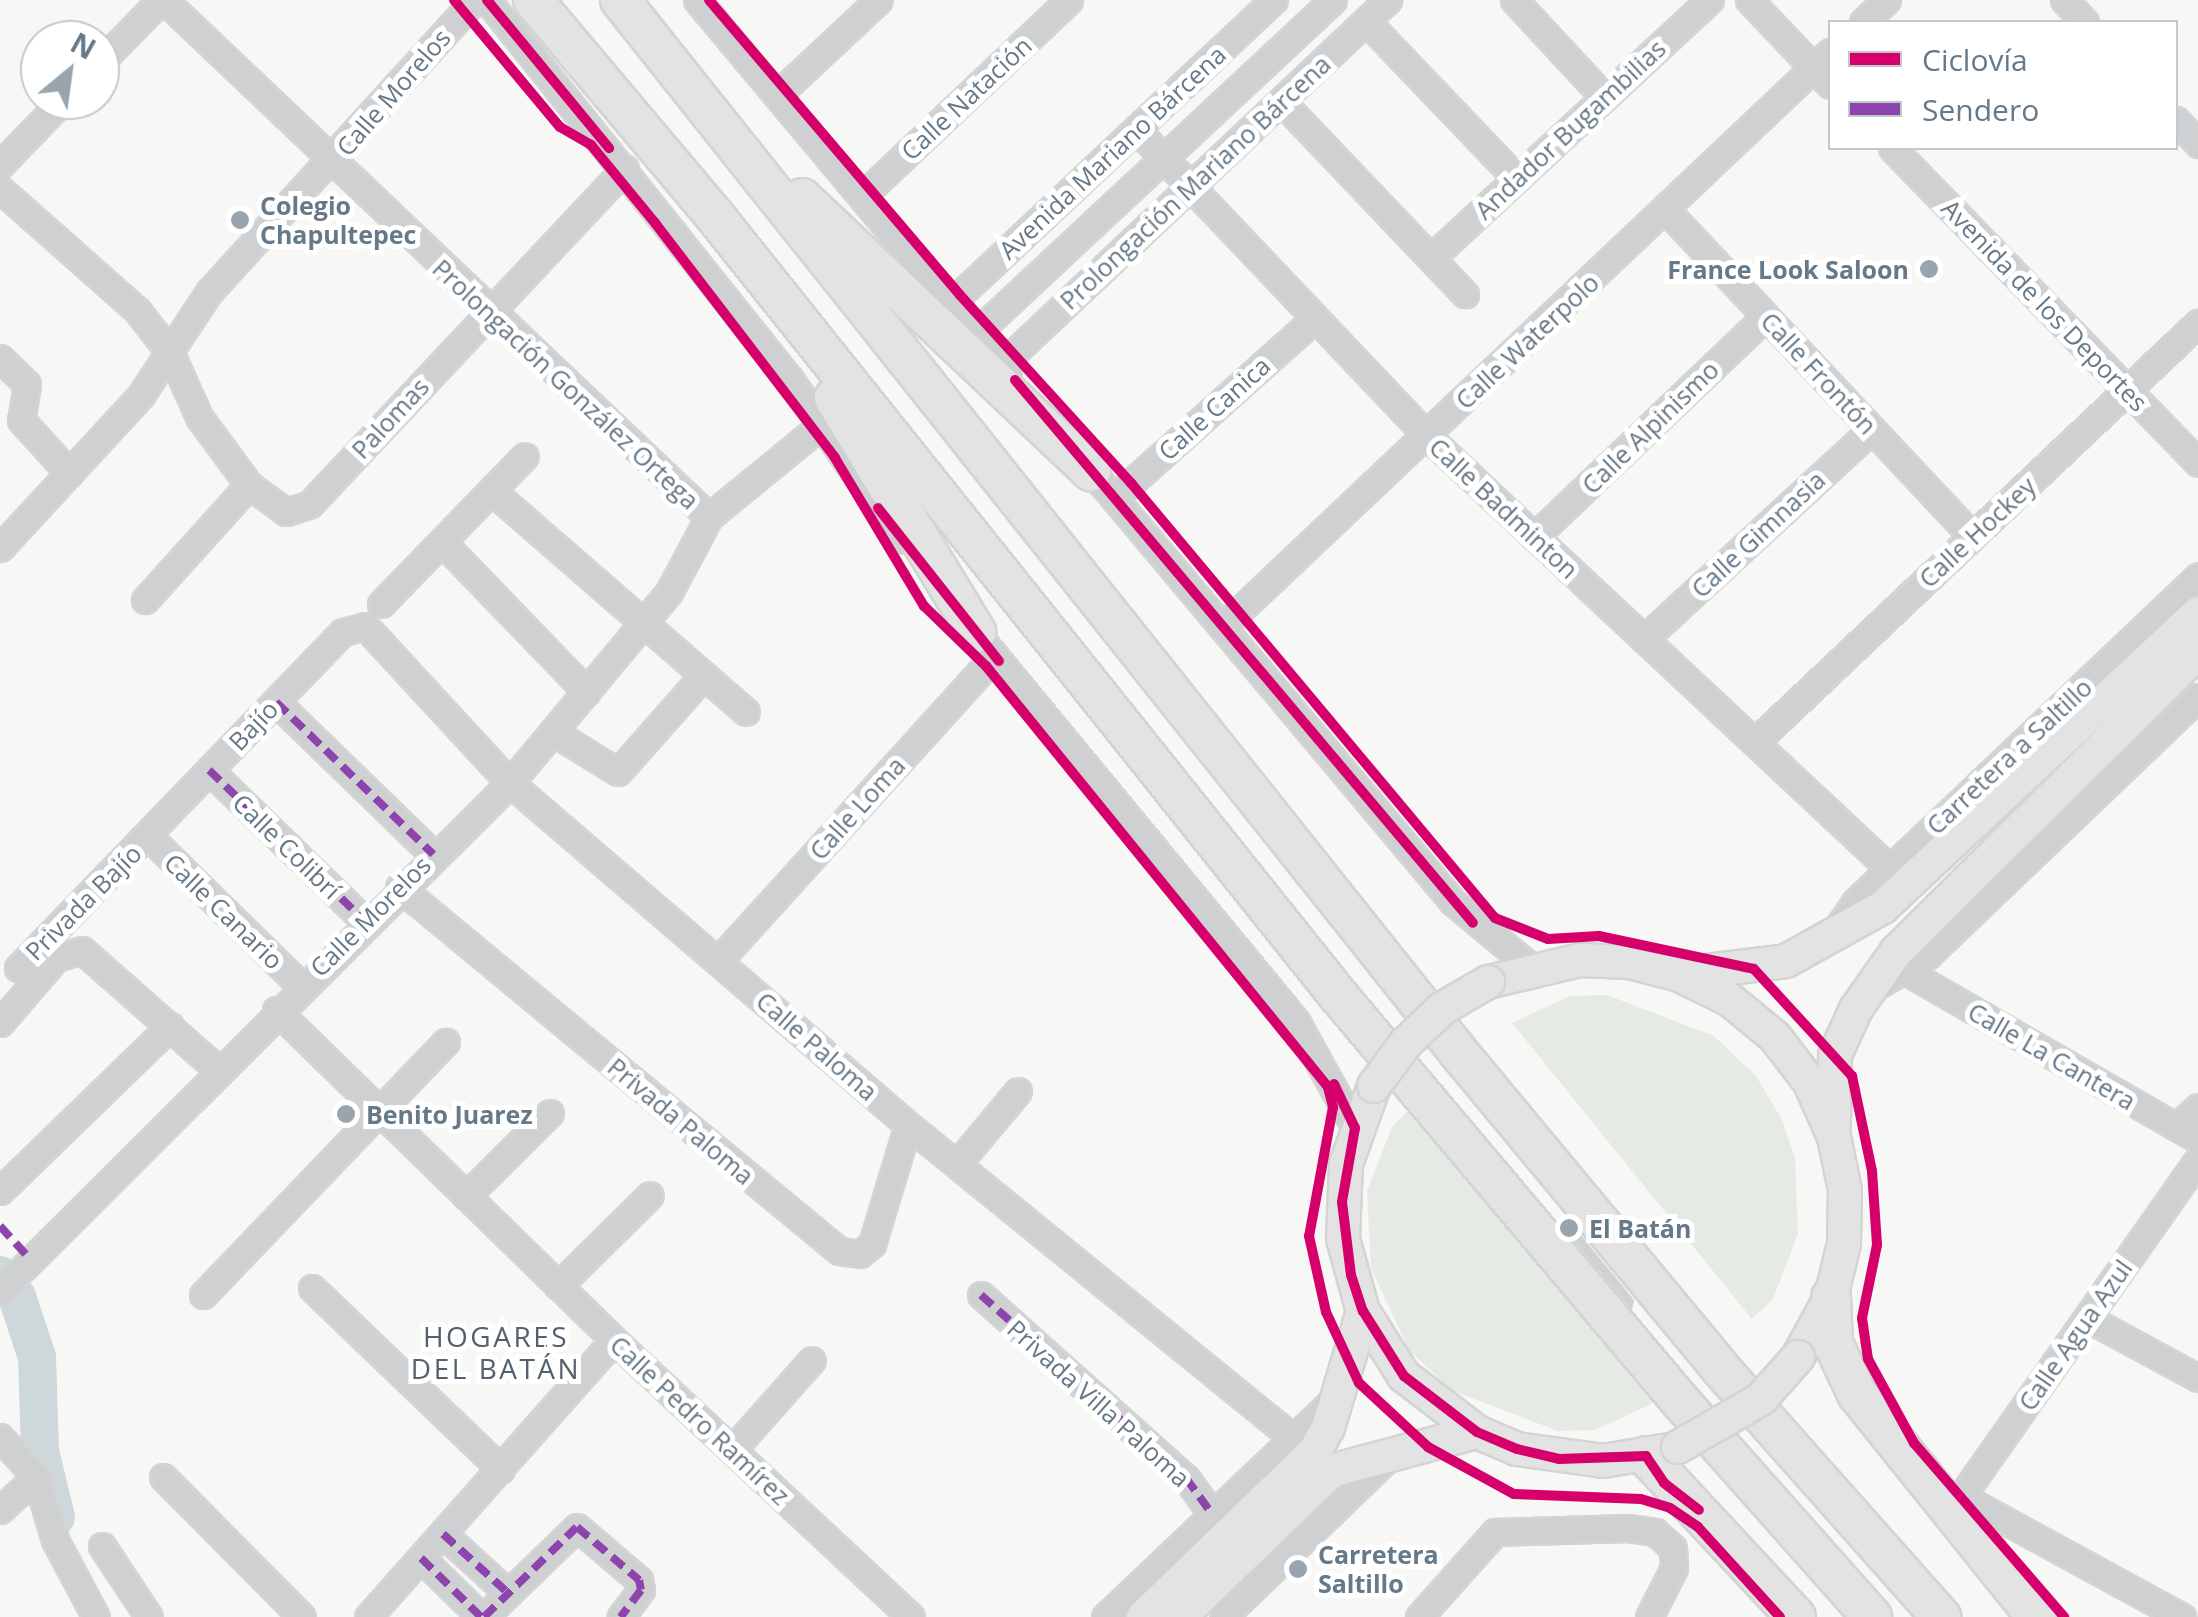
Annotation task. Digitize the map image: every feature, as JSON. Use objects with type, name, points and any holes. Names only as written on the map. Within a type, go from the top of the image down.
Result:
[{"type":"highway","points":[[534,0],[718,220],[1337,994],[1674,1395],[1872,1617]]},
{"type":"highway","points":[[620,0],[1459,1053],[1722,1369],[1941,1617]]},
{"type":"highway","points":[[716,118],[1102,484]]},
{"type":"highway","points":[[718,220],[895,494],[985,644]]},
{"type":"highway","points":[[1831,1296],[1833,1343],[1858,1394],[1957,1504],[2036,1617]]},
{"type":"highway","points":[[1662,1452],[1796,1617]]},
{"type":"main road","name":"Carretera a Saltillo","points":[[1678,974],[1766,967],[1828,942],[1883,907],[2198,613]]},
{"type":"main road","points":[[1834,1137],[1810,1083],[1775,1037],[1730,1000],[1678,974],[1596,960],[1532,967],[1488,982],[1443,1008],[1404,1044],[1374,1086],[1355,1128],[1342,1202],[1350,1276],[1363,1311],[1404,1376],[1476,1432],[1559,1459],[1662,1452],[1761,1399],[1798,1358],[1831,1296],[1844,1244],[1844,1190],[1834,1137],[1834,1055],[1868,991],[1914,929],[2198,652]]},
{"type":"main road","points":[[2040,760],[2042,726]]},
{"type":"main road","points":[[1143,1617],[1315,1451],[1338,1396],[1363,1311]]},
{"type":"main road","points":[[1180,1617],[1332,1470],[1476,1432]]},
{"type":"street","points":[[120,42],[162,0]]},
{"type":"street","name":"Prolongación González Ortega","points":[[162,0],[488,313],[709,517]]},
{"type":"street","name":"Calle Morelos","points":[[0,548],[171,354],[209,292],[475,0]]},
{"type":"street","points":[[487,0],[625,168],[985,644],[1296,1021],[1355,1128]]},
{"type":"street","points":[[698,0],[1454,902],[1532,967]]},
{"type":"street","points":[[778,96],[879,0]]},
{"type":"street","name":"Calle Natación","points":[[862,196],[1069,0]]},
{"type":"street","name":"Avenida Mariano Bárcena","points":[[951,303],[1274,0]]},
{"type":"street","name":"Prolongación Mariano Bárcena","points":[[1002,364],[1388,0]]},
{"type":"street","points":[[1514,0],[1604,97]]},
{"type":"street","name":"Andador Bugambilias","points":[[1431,258],[1710,0]]},
{"type":"street","points":[[1750,0],[1825,68]]},
{"type":"street","points":[[1864,20],[1887,0]]},
{"type":"street","points":[[2064,0],[2082,20]]},
{"type":"street","points":[[1317,5],[1342,43]]},
{"type":"street","name":"Prolongación Mariano Bárcena","points":[[976,334],[1163,158],[1317,5]]},
{"type":"street","points":[[1366,20],[1516,178]]},
{"type":"street","name":"Calle Waterpolo","points":[[1222,626],[1666,210],[1825,68]]},
{"type":"street","points":[[1281,101],[1465,294]]},
{"type":"street","points":[[0,165],[44,120]]},
{"type":"street","points":[[2178,122],[2198,144]]},
{"type":"street","name":"Calle Badminton","points":[[1136,130],[1427,436],[1890,868]]},
{"type":"street","name":"Avenida de los Deportes","points":[[1894,150],[2198,463]]},
{"type":"street","name":"Palomas","points":[[249,486],[286,512],[310,504],[625,168]]},
{"type":"street","points":[[0,189],[137,310],[171,354],[199,417],[249,486],[145,600]]},
{"type":"street","name":"Calle Frontón","points":[[1666,210],[1972,536]]},
{"type":"street","name":"Calle Alpinismo","points":[[1534,537],[1766,316]]},
{"type":"street","name":"Calle Canica","points":[[1102,484],[1314,318]]},
{"type":"street","name":"Calle Hockey","points":[[1755,742],[2198,322]]},
{"type":"street","points":[[0,358],[27,384],[21,420],[69,473]]},
{"type":"street","name":"Calle Morelos","points":[[0,1290],[300,985],[510,784],[642,627],[709,517],[819,427]]},
{"type":"street","name":"Calle Gimnasia","points":[[1644,639],[1872,429]]},
{"type":"street","points":[[381,604],[524,456]]},
{"type":"street","points":[[493,492],[642,627],[746,712]]},
{"type":"street","points":[[443,543],[587,692]]},
{"type":"street","name":"Carretera a Saltillo","points":[[1828,942],[1855,902],[2198,576]]},
{"type":"street","name":"Bajío","points":[[148,836],[344,632],[365,626]]},
{"type":"street","name":"Calle Paloma","points":[[365,626],[384,639],[510,784],[908,1125],[1295,1440]]},
{"type":"street","name":"Calle Loma","points":[[718,960],[985,644]]},
{"type":"street","points":[[553,732],[618,772],[703,676]]},
{"type":"street","points":[[1868,991],[1907,972],[2198,697]]},
{"type":"street","points":[[276,702],[433,854]]},
{"type":"street","name":"Calle Colibrí","points":[[209,770],[365,921]]},
{"type":"street","name":"Privada Bajío","points":[[18,968],[148,836]]},
{"type":"street","name":"Calle Canario","points":[[148,836],[300,985]]},
{"type":"street","name":"Privada Paloma","points":[[399,887],[838,1251],[860,1254],[872,1244],[908,1125]]},
{"type":"street","points":[[0,1023],[72,948],[91,955],[218,1070]]},
{"type":"street","name":"Calle La Cantera","points":[[1907,972],[2187,1134]]},
{"type":"street","name":"Calle Pedro Ramírez","points":[[276,1010],[614,1340],[911,1617]]},
{"type":"street","points":[[0,1191],[170,1026]]},
{"type":"street","points":[[203,1294],[446,1042]]},
{"type":"street","points":[[957,1164],[1018,1091]]},
{"type":"street","points":[[2187,1134],[2198,1107]]},
{"type":"street","points":[[466,1196],[550,1114]]},
{"type":"street","name":"Calle Agua Azul","points":[[1957,1504],[2198,1159]]},
{"type":"street","points":[[558,1286],[650,1195]]},
{"type":"street","points":[[312,1288],[500,1469]]},
{"type":"street","name":"Privada Villa Paloma","points":[[981,1296],[1186,1478],[1212,1514]]},
{"type":"street","points":[[2087,1318],[2198,1378]]},
{"type":"street","points":[[368,1617],[614,1340]]},
{"type":"street","points":[[732,1450],[812,1360]]},
{"type":"street","points":[[1105,1617],[1338,1396]]},
{"type":"street","points":[[0,1437],[36,1476],[55,1540],[96,1617]]},
{"type":"street","points":[[1223,1617],[1391,1455]]},
{"type":"street","points":[[0,1510],[36,1476]]},
{"type":"street","points":[[163,1477],[302,1617]]},
{"type":"street","points":[[1957,1504],[2182,1617]]},
{"type":"street","points":[[421,1558],[482,1617],[576,1527],[639,1580],[642,1590],[622,1617]]},
{"type":"street","points":[[1420,1617],[1495,1532],[1647,1529],[1669,1542],[1674,1568],[1649,1617]]},
{"type":"street","points":[[443,1534],[507,1592]]},
{"type":"street","points":[[102,1546],[149,1617]]},
{"type":"shaded area","points":[[1607,995],[1714,1036],[1756,1076],[1782,1120],[1795,1158],[1798,1234],[1773,1299],[1752,1319],[1512,1023],[1570,996]]},
{"type":"shaded area","points":[[1413,1106],[1654,1403],[1595,1430],[1558,1431],[1451,1390],[1409,1350],[1371,1268],[1367,1191],[1392,1127]]},
{"type":"building","points":[[1580,1234],[1634,1300],[1632,1310],[1573,1240]]},
{"type":"waterway","points":[[0,1275],[17,1297],[37,1357],[40,1451],[56,1517]]},
{"type":"marked path","points":[[276,702],[433,854]]},
{"type":"marked path","points":[[209,770],[365,921]]},
{"type":"marked path","points":[[0,1226],[30,1259]]},
{"type":"marked path","points":[[981,1295],[1186,1478],[1212,1514]]},
{"type":"marked path","points":[[484,1617],[577,1527],[639,1580],[641,1590],[621,1617]]},
{"type":"marked path","points":[[443,1534],[507,1592]]},
{"type":"marked path","points":[[421,1558],[481,1617]]},
{"type":"cycle path","points":[[454,0],[560,127],[591,145],[655,223],[835,458],[924,606],[986,666],[1328,1087],[1333,1107],[1309,1236],[1326,1312],[1359,1383],[1428,1447],[1514,1494],[1641,1499],[1670,1508],[1698,1527],[1780,1617]]},
{"type":"cycle path","points":[[487,0],[609,148]]},
{"type":"cycle path","points":[[709,0],[960,295],[1131,483],[1495,918],[1548,939],[1599,936],[1754,969],[1852,1076],[1872,1171],[1877,1245],[1862,1318],[1868,1359],[1914,1443],[2064,1617]]},
{"type":"cycle path","points":[[1015,380],[1473,923]]},
{"type":"cycle path","points":[[878,508],[999,661]]},
{"type":"cycle path","points":[[1334,1084],[1355,1128],[1342,1202],[1351,1275],[1363,1311],[1404,1376],[1477,1432],[1517,1449],[1559,1459],[1646,1456],[1664,1483],[1699,1510]]},
{"type":"place","name":"Colegio Chapultepec","points":[[240,220]]},
{"type":"place","name":"France Look Saloon","points":[[1929,269]]},
{"type":"place","name":"Benito Juarez","points":[[346,1114]]},
{"type":"place","name":"El Batán","points":[[1569,1228]]},
{"type":"place","name":"Carretera Saltillo","points":[[1298,1569]]},
{"type":"district","name":"HOGARES DEL BATÁN","points":[[496,1352]]}]
